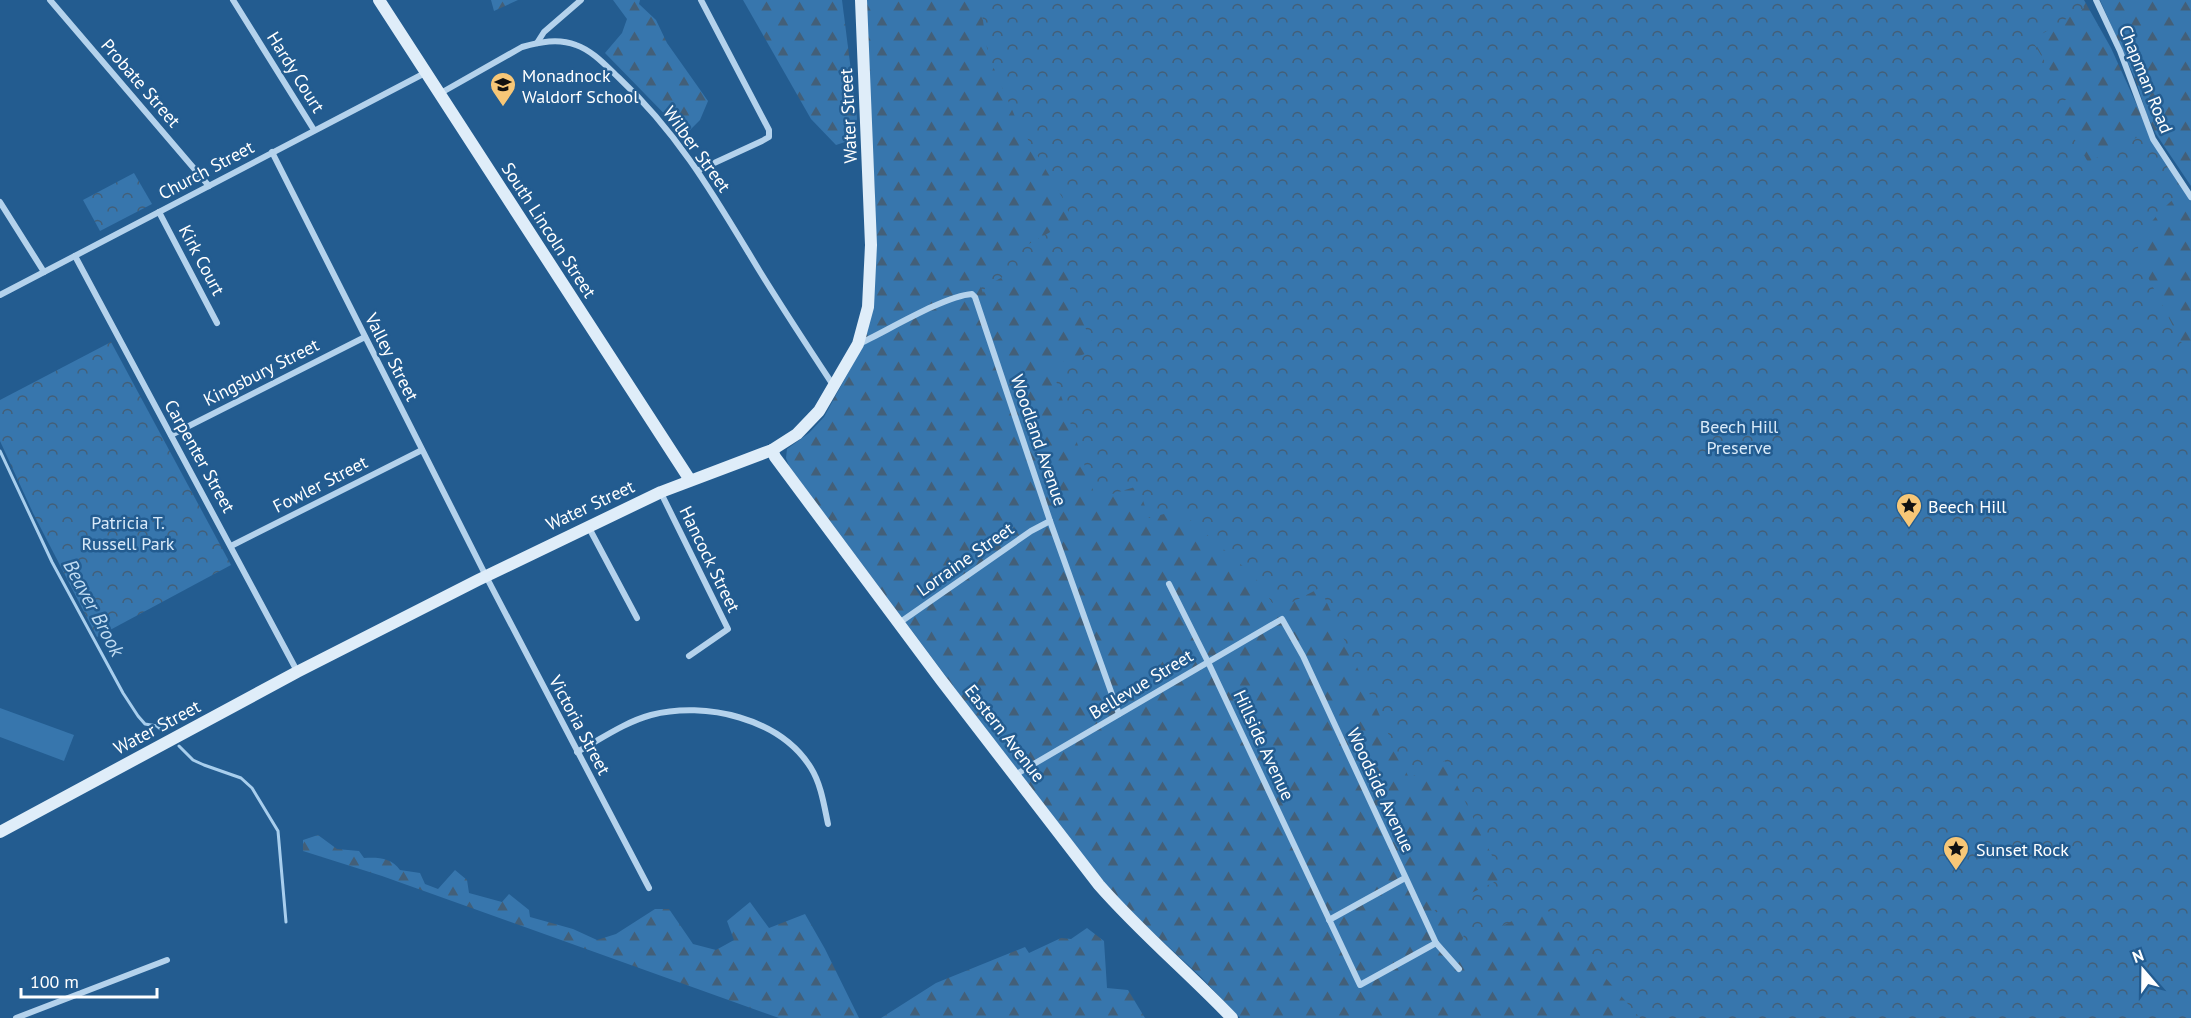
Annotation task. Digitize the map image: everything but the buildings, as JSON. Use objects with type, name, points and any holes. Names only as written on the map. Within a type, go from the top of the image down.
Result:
[{"type":"street","name":"Probate Street","points":[[50,0],[209,186]]},
{"type":"street","name":"Hardy Court","points":[[233,0],[314,130]]},
{"type":"street","name":"South Lincoln Street","points":[[378,0],[690,480]]},
{"type":"street","points":[[537,43],[544,32],[581,0]]},
{"type":"street","points":[[699,170],[769,136],[769,130],[701,0]]},
{"type":"street","name":"Water Street","points":[[0,832],[297,672],[485,576],[661,492],[772,450],[785,443],[809,423],[858,344],[868,307],[871,261],[861,0]]},
{"type":"street","name":"Chapman Road","points":[[2096,0],[2120,51],[2153,139],[2191,197]]},
{"type":"street","name":"Wilber Street","points":[[439,94],[516,50],[537,43],[563,42],[576,45],[603,63],[654,113],[699,170],[763,277],[834,386]]},
{"type":"street","name":"Church Street","points":[[0,295],[425,73]]},
{"type":"street","name":"Valley Street","points":[[272,152],[485,576]]},
{"type":"street","points":[[0,202],[44,272]]},
{"type":"street","name":"Kirk Court","points":[[159,212],[218,323]]},
{"type":"street","name":"Carpenter Street","points":[[75,256],[297,672]]},
{"type":"street","name":"Woodland Avenue","points":[[858,344],[966,294],[972,294],[975,297],[1050,521],[1119,714]]},
{"type":"street","name":"Kingsbury Street","points":[[171,435],[365,337]]},
{"type":"street","name":"Fowler Street","points":[[231,546],[422,450]]},
{"type":"street","name":"Eastern Avenue","points":[[772,450],[775,458],[898,624],[1099,885],[1117,906],[1192,976],[1232,1018]]},
{"type":"street","name":"Hancock Street","points":[[661,492],[728,629],[689,656]]},
{"type":"street","name":"Lorraine Street","points":[[898,624],[1031,531],[1050,521]]},
{"type":"street","points":[[588,525],[637,618]]},
{"type":"street","name":"Victoria Street","points":[[485,576],[649,888]]},
{"type":"street","name":"Hillside Avenue","points":[[1169,584],[1360,985],[1436,943]]},
{"type":"street","name":"Bellevue Street","points":[[1015,776],[1282,619]]},
{"type":"street","name":"Woodside Avenue","points":[[1282,619],[1303,656],[1436,943],[1459,969]]},
{"type":"street","points":[[577,752],[648,716],[673,710],[710,711],[741,718],[768,728],[801,754],[818,780],[828,824]]},
{"type":"street","points":[[1329,920],[1405,878]]},
{"type":"street","points":[[16,1018],[167,960]]},
{"type":"green space","points":[[491,0],[518,0],[494,11]]},
{"type":"green space","points":[[613,0],[640,0],[639,4],[656,20],[667,43],[708,101],[700,120],[685,135],[605,53],[622,33],[627,19]]},
{"type":"green space","points":[[743,0],[842,0],[857,118],[854,139],[836,145],[811,119]]},
{"type":"green space","name":"Beech Hill Preserve","points":[[864,0],[2084,0],[2111,48],[2140,112],[2191,199],[2191,1018],[1240,1018],[1201,977],[1114,896],[983,726],[789,466],[786,458],[787,449],[809,433],[824,417],[859,353],[875,284],[875,195]]},
{"type":"green space","name":"Beech Hill Preserve","points":[[980,0],[2080,0],[2084,8],[2032,40],[2067,99],[2055,106],[2088,162],[2140,136],[2140,112],[2185,189],[2162,210],[2150,225],[2144,233],[2136,254],[2191,361],[2191,1018],[1640,1018],[1543,905],[1454,951],[1464,936],[1462,922],[1451,913],[1434,913],[1433,911],[1503,878],[1445,761],[1409,778],[1320,588],[1277,610],[1254,576],[1179,510],[1149,518],[1138,486],[1096,499],[1051,366],[1096,350],[1070,296],[1070,274],[1045,254],[986,286],[983,293],[976,273],[1072,220],[1062,197],[1017,121],[988,55]]},
{"type":"green space","points":[[2100,0],[2191,0],[2191,186],[2156,134],[2136,81]]},
{"type":"green space","points":[[134,173],[152,204],[100,231],[83,200]]},
{"type":"green space","name":"Patricia T. Russell Park","points":[[111,342],[231,565],[97,637],[33,513],[0,441],[0,400]]},
{"type":"green space","points":[[0,708],[74,735],[64,761],[0,737]]},
{"type":"green space","points":[[318,835],[337,849],[359,851],[364,858],[384,859],[393,863],[400,870],[420,873],[425,884],[438,889],[455,870],[467,880],[469,893],[502,902],[509,894],[529,910],[530,917],[573,929],[597,940],[616,934],[655,909],[669,909],[693,944],[716,950],[734,940],[727,921],[750,902],[769,928],[805,914],[859,1018],[779,1018],[382,876],[303,851],[303,840]]},
{"type":"green space","points":[[1087,928],[1104,941],[1107,988],[1128,990],[1145,1018],[881,1018],[936,983],[1025,947],[1029,953],[1061,938],[1071,939]]},
{"type":"waterway","name":"Beaver Brook","points":[[0,451],[52,562],[123,693],[145,724],[157,726],[163,731]]},
{"type":"waterway","name":"Beaver Brook","points":[[179,746],[193,760],[241,778],[252,788],[278,831],[286,922]]},
{"type":"place","name":"Monadnock Waldorf School","points":[[503,108]]},
{"type":"place","name":"Beech Hill","points":[[1909,529]]},
{"type":"place","name":"Sunset Rock","points":[[1956,872]]}]
